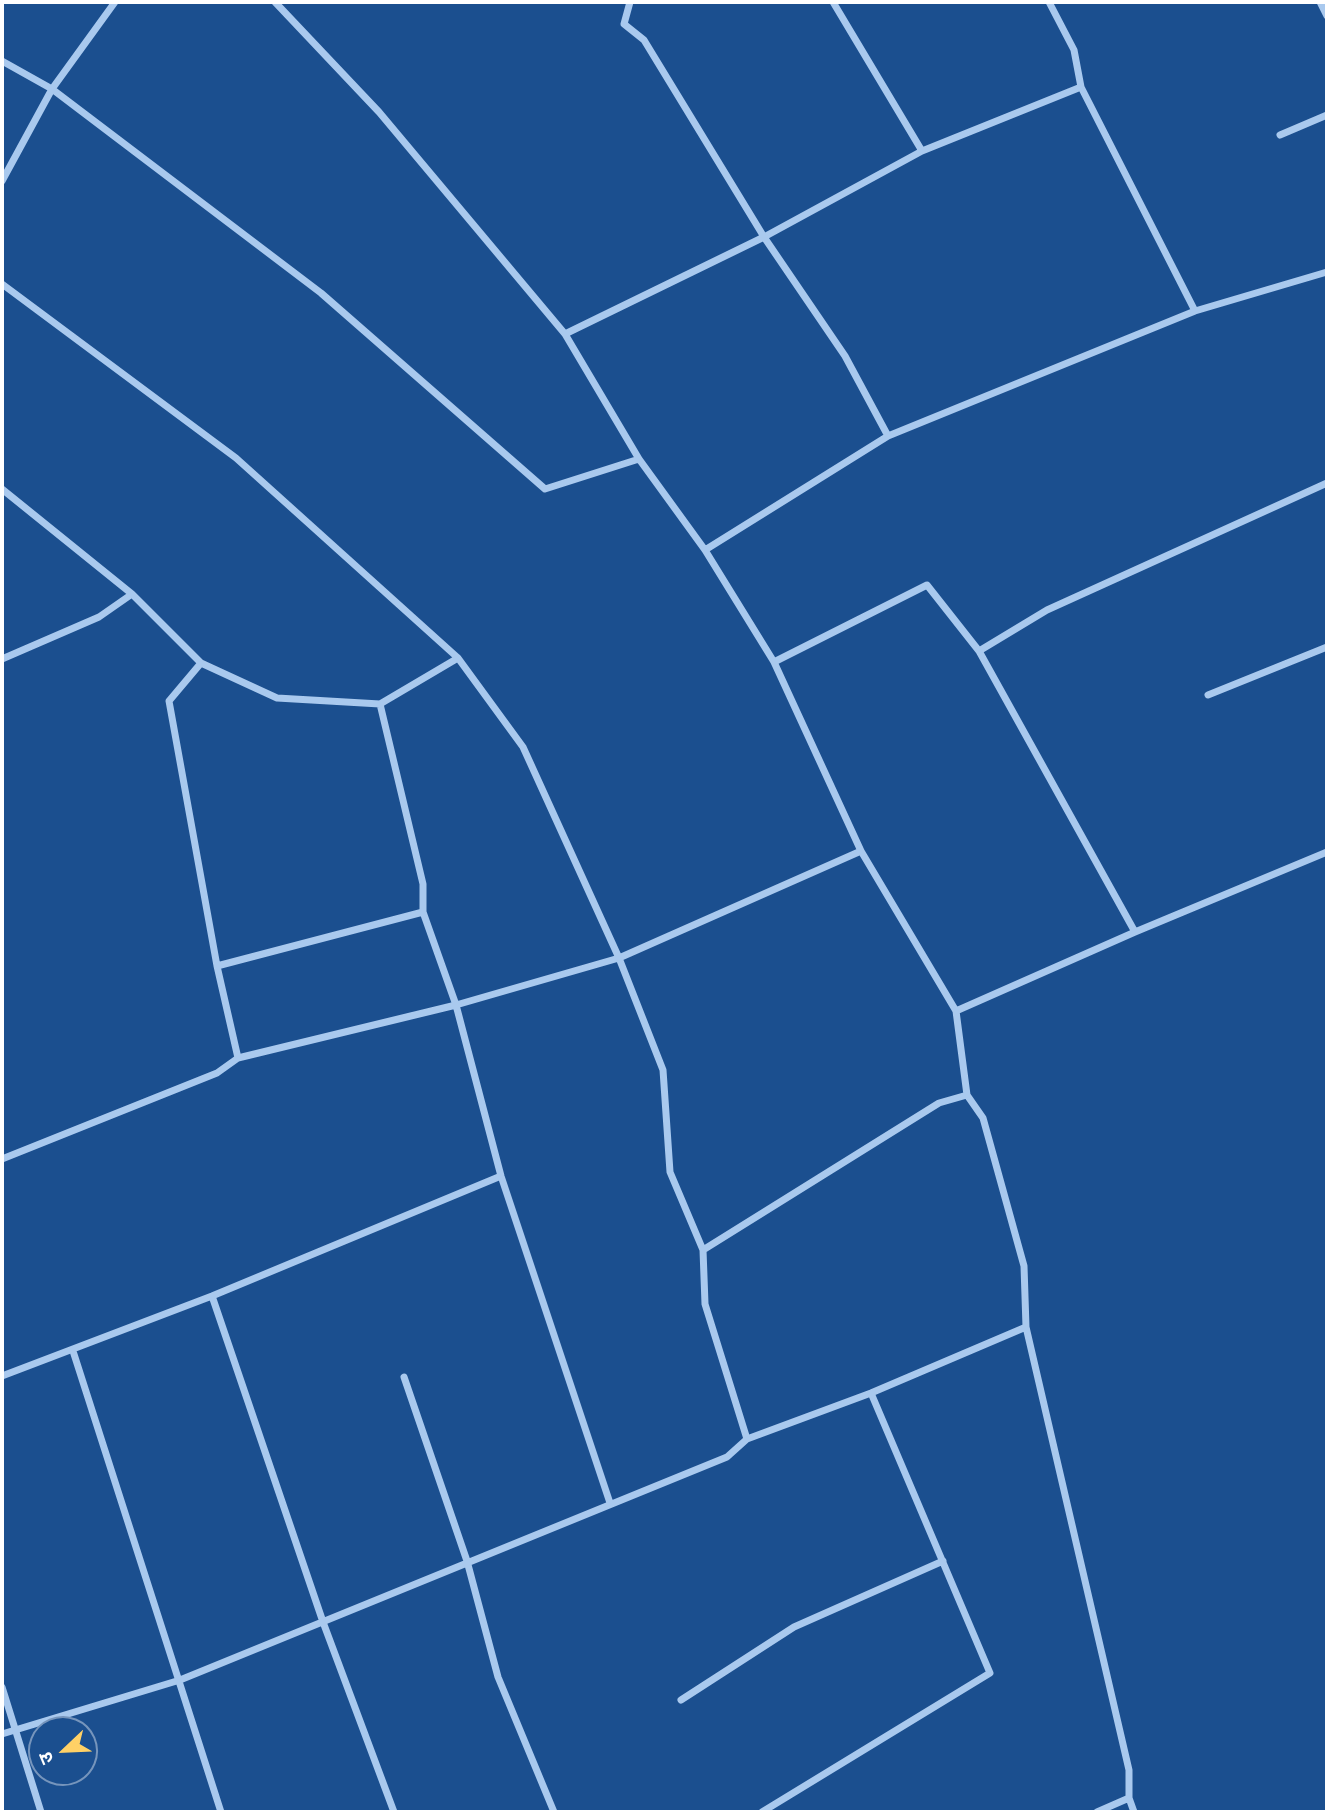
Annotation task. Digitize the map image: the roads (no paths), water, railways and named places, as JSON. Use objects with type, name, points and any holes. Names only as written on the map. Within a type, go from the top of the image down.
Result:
[{"type":"street","points":[[2,181],[52,89],[115,2]]},
{"type":"street","points":[[275,2],[379,112],[565,334],[639,459],[705,550],[774,662],[861,852],[956,1010],[967,1095],[983,1118],[1024,1266],[1026,1327],[1129,1770],[1129,1798],[1134,1812]]},
{"type":"street","points":[[630,2],[624,24],[643,40],[764,237],[845,356],[888,436]]},
{"type":"street","points":[[833,2],[922,151]]},
{"type":"street","points":[[1049,2],[1074,50],[1081,87],[1195,312]]},
{"type":"street","points":[[1320,2],[1327,16]]},
{"type":"street","points":[[2,61],[52,89],[321,293],[545,489],[639,459]]},
{"type":"street","points":[[565,334],[764,237],[922,151],[1081,87]]},
{"type":"street","points":[[1280,135],[1327,116]]},
{"type":"street","points":[[705,550],[888,436],[1195,312],[1327,272]]},
{"type":"street","points":[[2,284],[236,458],[458,658],[523,747],[619,958],[663,1070],[670,1172],[703,1250],[705,1304],[747,1439]]},
{"type":"street","points":[[979,652],[1047,610],[1327,482]]},
{"type":"street","points":[[2,489],[132,594],[201,663],[277,698],[380,704],[458,658]]},
{"type":"street","points":[[774,662],[926,585],[979,652],[1135,932]]},
{"type":"street","points":[[2,659],[99,617],[132,594]]},
{"type":"street","points":[[1208,695],[1327,647]]},
{"type":"street","points":[[201,663],[169,701],[217,966],[238,1058]]},
{"type":"street","points":[[380,704],[423,884],[422,912],[456,1005],[501,1176],[610,1503]]},
{"type":"street","points":[[2,1159],[217,1073],[238,1058],[456,1005],[619,958],[861,852]]},
{"type":"street","points":[[956,1010],[1327,852]]},
{"type":"street","points":[[217,966],[422,912]]},
{"type":"street","points":[[703,1250],[939,1103],[967,1095]]},
{"type":"street","points":[[2,1376],[74,1351],[212,1296],[501,1176]]},
{"type":"street","points":[[212,1296],[323,1622],[394,1812]]},
{"type":"street","points":[[2,1734],[180,1680],[727,1457],[747,1439],[871,1393],[1026,1327]]},
{"type":"street","points":[[74,1351],[221,1812]]},
{"type":"street","points":[[404,1377],[467,1561],[498,1676],[554,1812]]},
{"type":"street","points":[[762,1812],[990,1673],[871,1393]]},
{"type":"street","points":[[681,1700],[794,1628],[943,1562]]},
{"type":"street","points":[[2,1688],[41,1812]]},
{"type":"street","points":[[1097,1812],[1129,1798]]}]
